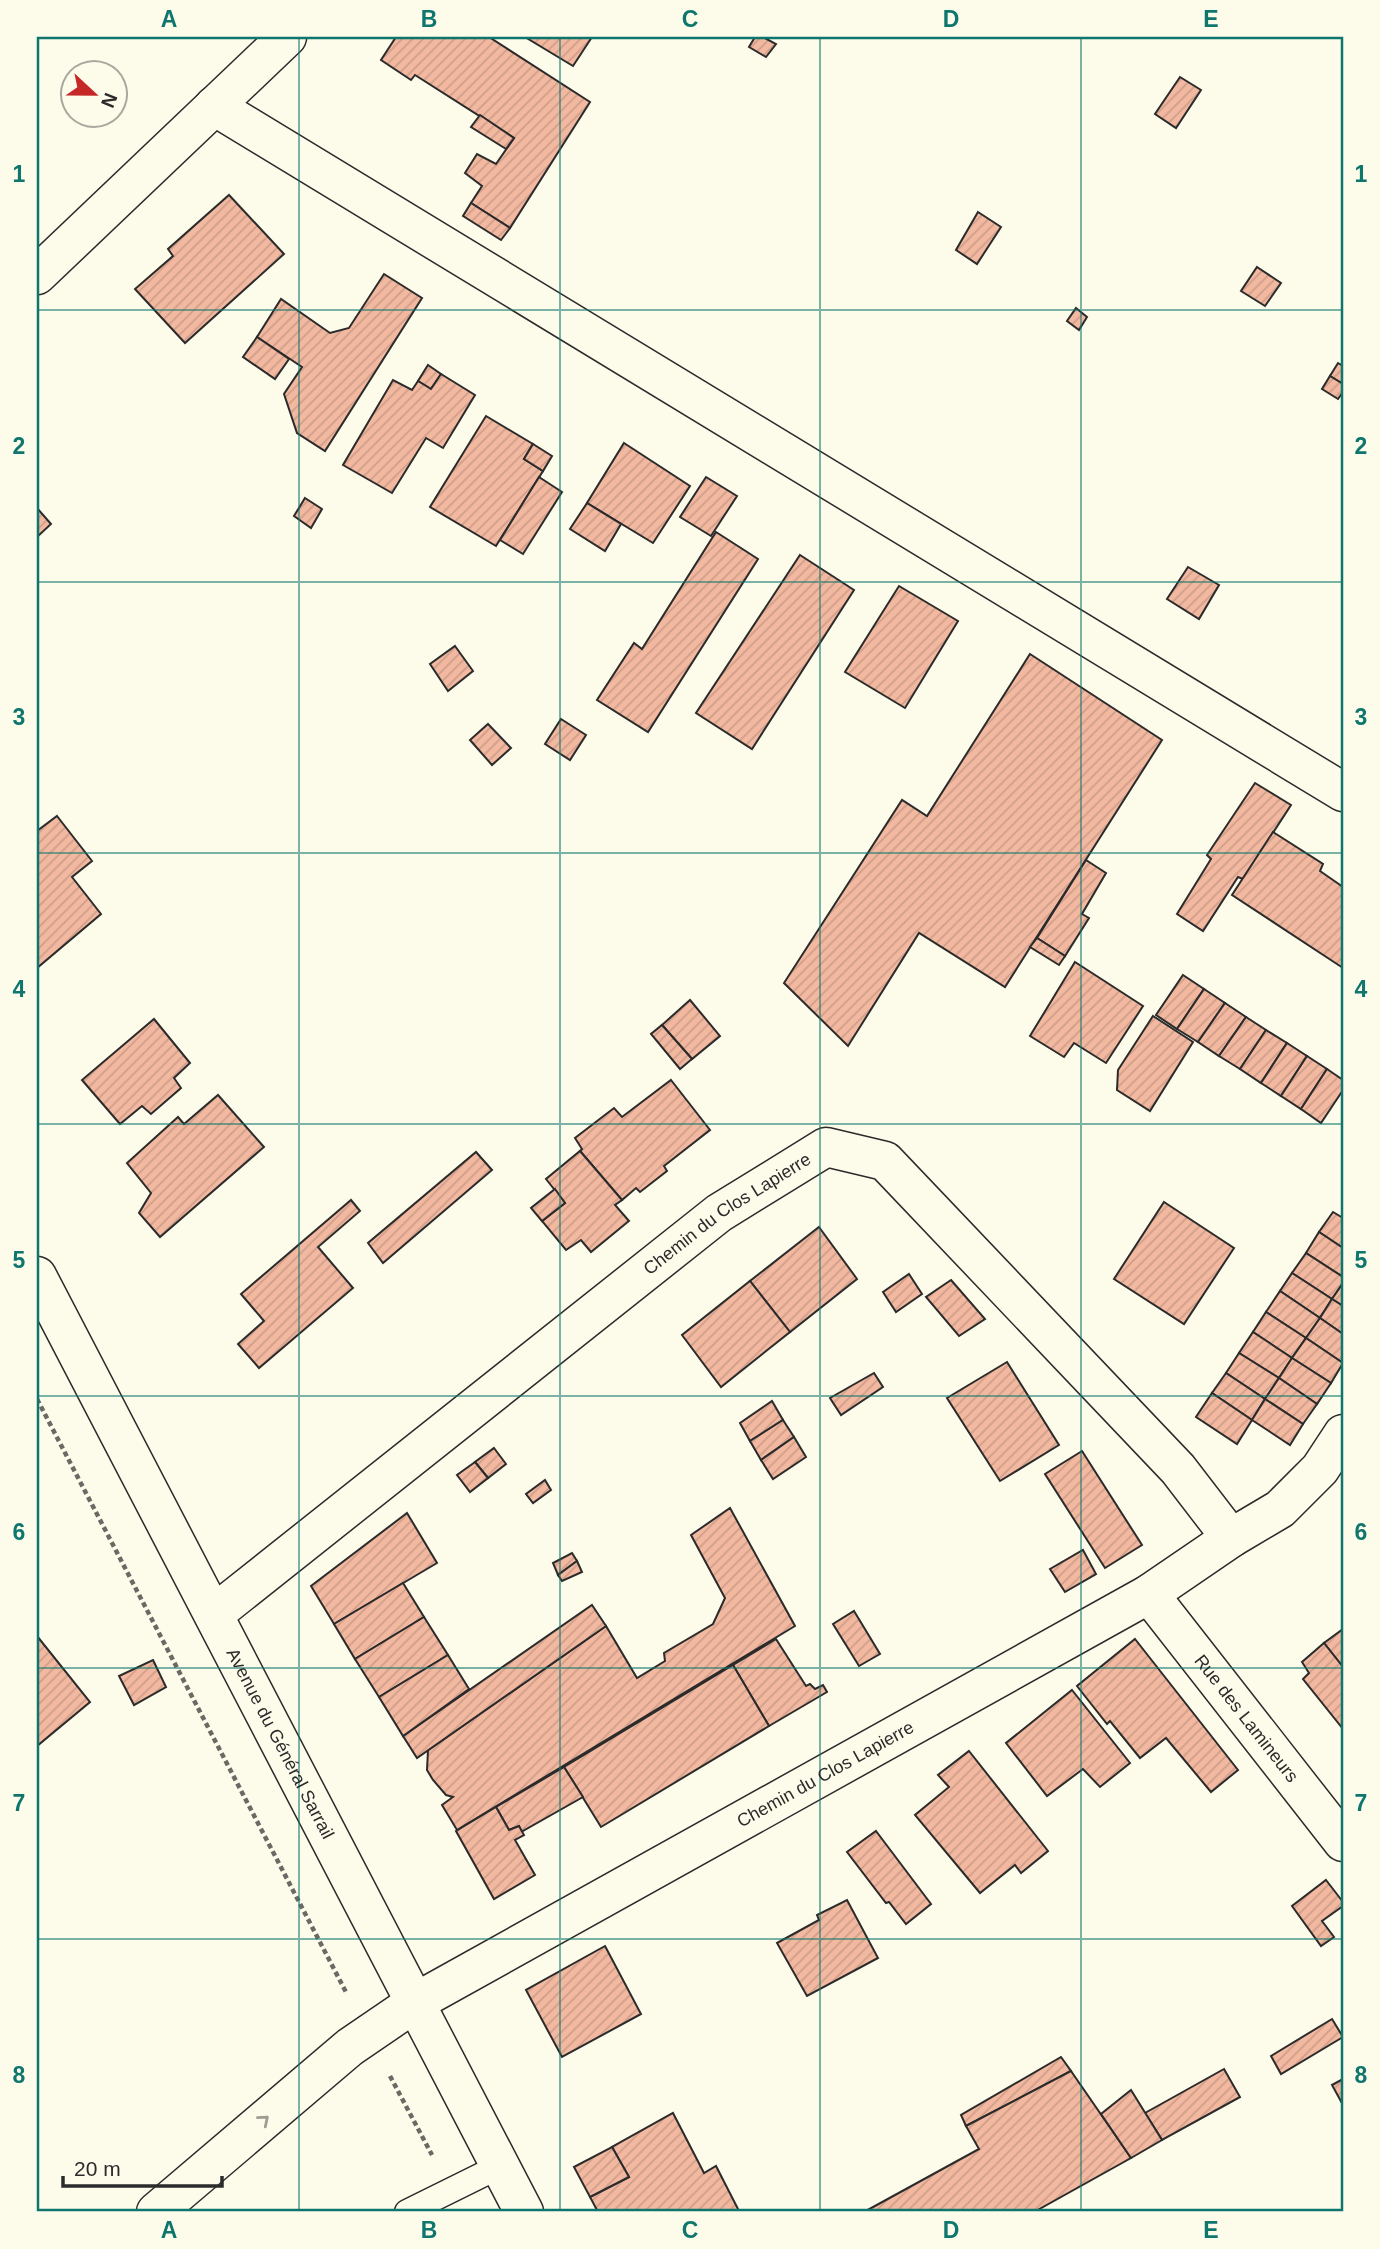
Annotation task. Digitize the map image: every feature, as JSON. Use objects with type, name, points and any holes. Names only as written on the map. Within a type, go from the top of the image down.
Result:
[{"type":"street","points":[[37,275],[287,37]]},
{"type":"street","points":[[214,106],[1343,792]]},
{"type":"street","name":"Chemin du Clos Lapierre","points":[[214,1614],[719,1213],[826,1147],[885,1161],[1178,1469],[1231,1538]]},
{"type":"street","name":"Avenue du Général Sarrail","points":[[37,1276],[524,2212]]},
{"type":"street","name":"Chemin du Clos Lapierre","points":[[156,2212],[350,2047],[416,2002],[1149,1594],[1231,1538],[1332,1477],[1343,1434]]},
{"type":"street","name":"Rue des Lamineurs","points":[[1149,1594],[1343,1842]]},
{"type":"lane","points":[[407,2212],[500,2166]]},
{"type":"path","points":[[37,1399],[354,2006]]},
{"type":"path","points":[[385,2066],[436,2164]]},
{"type":"building","points":[[396,37],[489,37],[590,102],[510,228],[471,203],[482,186],[465,173],[477,154],[496,164],[514,138],[415,75],[411,80],[381,60]]},
{"type":"building","points":[[525,37],[592,37],[573,66]]},
{"type":"building","points":[[755,37],[763,37],[776,44],[766,57],[749,47]]},
{"type":"building","points":[[1180,77],[1201,90],[1176,128],[1155,114]]},
{"type":"building","points":[[480,115],[514,138],[506,149],[471,127]]},
{"type":"building","points":[[229,195],[284,254],[185,343],[135,289],[173,256],[168,249]]},
{"type":"building","points":[[471,203],[510,228],[501,240],[463,216]]},
{"type":"building","points":[[978,212],[1001,227],[977,264],[956,250]]},
{"type":"building","points":[[1257,267],[1281,283],[1265,306],[1241,291]]},
{"type":"building","points":[[384,274],[422,298],[325,451],[297,433],[284,394],[302,367],[257,337],[281,299],[330,333],[349,328]]},
{"type":"building","points":[[1076,308],[1087,317],[1079,330],[1067,321]]},
{"type":"building","points":[[257,337],[289,359],[275,379],[243,357]]},
{"type":"building","points":[[1338,363],[1343,366],[1343,384],[1330,376]]},
{"type":"building","points":[[428,365],[441,374],[431,389],[418,381]]},
{"type":"building","points":[[441,374],[475,395],[443,448],[426,438],[392,493],[343,465],[393,380],[412,390],[418,381],[431,389]]},
{"type":"building","points":[[1330,376],[1343,384],[1343,392],[1338,399],[1322,389]]},
{"type":"building","points":[[486,416],[533,444],[524,459],[543,471],[496,546],[430,507]]},
{"type":"building","points":[[624,443],[690,486],[653,543],[587,503]]},
{"type":"building","points":[[533,444],[552,456],[543,471],[524,459]]},
{"type":"building","points":[[539,477],[562,492],[523,554],[500,540]]},
{"type":"building","points":[[706,477],[737,496],[711,536],[680,517]]},
{"type":"building","points":[[305,498],[322,509],[311,528],[294,516]]},
{"type":"building","points":[[587,503],[621,524],[605,551],[570,529]]},
{"type":"building","points":[[37,508],[51,524],[37,537]]},
{"type":"building","points":[[716,532],[758,559],[648,732],[597,700],[634,643],[642,649]]},
{"type":"building","points":[[800,555],[854,590],[752,749],[696,713]]},
{"type":"building","points":[[1188,567],[1219,585],[1199,619],[1167,599]]},
{"type":"building","points":[[899,586],[958,621],[905,708],[845,672]]},
{"type":"building","points":[[455,646],[473,671],[448,691],[430,664]]},
{"type":"building","points":[[1030,654],[1162,740],[1005,987],[919,933],[848,1046],[784,983],[902,800],[927,816]]},
{"type":"building","points":[[561,719],[586,735],[570,760],[545,744]]},
{"type":"building","points":[[488,724],[511,748],[492,765],[470,740]]},
{"type":"building","points":[[1255,783],[1291,805],[1243,879],[1238,877],[1203,931],[1177,914],[1211,859],[1207,855]]},
{"type":"building","points":[[57,816],[92,861],[72,877],[101,914],[37,968],[37,831]]},
{"type":"building","points":[[1273,832],[1323,864],[1320,871],[1343,887],[1343,968],[1232,895]]},
{"type":"building","points":[[1086,860],[1106,873],[1082,914],[1089,918],[1065,956],[1037,938]]},
{"type":"building","points":[[1037,938],[1065,956],[1059,965],[1030,947]]},
{"type":"building","points":[[1075,962],[1143,1006],[1106,1063],[1074,1043],[1064,1057],[1030,1036]]},
{"type":"building","points":[[1183,975],[1204,989],[1177,1029],[1156,1015]]},
{"type":"building","points":[[1204,989],[1225,1003],[1198,1042],[1177,1029]]},
{"type":"building","points":[[690,1000],[720,1036],[692,1059],[662,1025]]},
{"type":"building","points":[[1225,1003],[1246,1017],[1219,1056],[1198,1042]]},
{"type":"building","points":[[1153,1016],[1193,1042],[1150,1111],[1117,1090],[1118,1070]]},
{"type":"building","points":[[1246,1017],[1266,1030],[1240,1069],[1219,1056]]},
{"type":"building","points":[[154,1019],[190,1063],[174,1078],[181,1088],[151,1114],[142,1106],[120,1124],[82,1080]]},
{"type":"building","points":[[662,1025],[692,1059],[680,1069],[651,1034]]},
{"type":"building","points":[[1266,1030],[1287,1043],[1261,1083],[1240,1069]]},
{"type":"building","points":[[1287,1043],[1307,1056],[1281,1096],[1261,1083]]},
{"type":"building","points":[[1307,1056],[1327,1069],[1301,1109],[1281,1096]]},
{"type":"building","points":[[1327,1069],[1343,1080],[1343,1090],[1321,1123],[1301,1109]]},
{"type":"building","points":[[671,1080],[710,1130],[664,1166],[667,1171],[640,1192],[636,1188],[622,1200],[580,1151],[582,1149],[575,1138],[614,1108],[622,1117]]},
{"type":"building","points":[[218,1095],[264,1147],[160,1237],[139,1213],[151,1193],[127,1163],[178,1117],[184,1124]]},
{"type":"building","points":[[580,1151],[622,1200],[615,1205],[629,1221],[591,1252],[581,1240],[566,1250],[542,1221],[565,1203],[546,1179]]},
{"type":"building","points":[[476,1152],[492,1170],[383,1263],[368,1243]]},
{"type":"building","points":[[555,1189],[565,1203],[542,1221],[531,1208]]},
{"type":"building","points":[[351,1200],[360,1211],[318,1247],[353,1288],[259,1368],[238,1344],[264,1321],[241,1294]]},
{"type":"building","points":[[1164,1202],[1234,1248],[1184,1324],[1114,1279]]},
{"type":"building","points":[[1333,1212],[1343,1218],[1343,1248],[1319,1232]]},
{"type":"building","points":[[819,1227],[857,1279],[790,1332],[750,1281]]},
{"type":"building","points":[[1319,1232],[1343,1248],[1343,1277],[1306,1253]]},
{"type":"building","points":[[1306,1253],[1343,1277],[1343,1283],[1332,1299],[1292,1273]]},
{"type":"building","points":[[1292,1273],[1332,1299],[1320,1318],[1280,1291]]},
{"type":"building","points":[[909,1274],[922,1294],[896,1312],[883,1292]]},
{"type":"building","points":[[951,1280],[985,1319],[959,1336],[926,1297]]},
{"type":"building","points":[[750,1281],[790,1332],[721,1387],[682,1335]]},
{"type":"building","points":[[1343,1283],[1343,1306],[1332,1299]]},
{"type":"building","points":[[1280,1291],[1320,1318],[1306,1338],[1266,1312]]},
{"type":"building","points":[[1332,1299],[1343,1306],[1343,1334],[1320,1318]]},
{"type":"building","points":[[1266,1312],[1306,1338],[1292,1358],[1253,1332]]},
{"type":"building","points":[[1320,1318],[1343,1334],[1343,1363],[1306,1338]]},
{"type":"building","points":[[1253,1332],[1292,1358],[1279,1378],[1239,1353]]},
{"type":"building","points":[[1306,1338],[1343,1363],[1331,1383],[1292,1358]]},
{"type":"building","points":[[1239,1353],[1279,1378],[1265,1399],[1226,1373]]},
{"type":"building","points":[[1292,1358],[1331,1383],[1317,1404],[1279,1378]]},
{"type":"building","points":[[1007,1362],[1059,1445],[1000,1481],[947,1398]]},
{"type":"building","points":[[874,1373],[883,1387],[841,1415],[830,1398]]},
{"type":"building","points":[[1226,1373],[1265,1399],[1252,1420],[1212,1393]]},
{"type":"building","points":[[1279,1378],[1317,1404],[1303,1424],[1265,1399]]},
{"type":"building","points":[[1212,1393],[1252,1420],[1237,1444],[1196,1417]]},
{"type":"building","points":[[1265,1399],[1303,1424],[1290,1445],[1252,1420]]},
{"type":"building","points":[[772,1401],[783,1420],[750,1441],[740,1423]]},
{"type":"building","points":[[783,1420],[794,1437],[761,1460],[750,1441]]},
{"type":"building","points":[[794,1437],[806,1457],[773,1479],[761,1460]]},
{"type":"building","points":[[494,1448],[506,1464],[488,1478],[475,1462]]},
{"type":"building","points":[[1082,1451],[1142,1545],[1105,1568],[1045,1474]]},
{"type":"building","points":[[475,1462],[488,1478],[470,1492],[457,1475]]},
{"type":"building","points":[[545,1480],[551,1490],[533,1503],[526,1494]]},
{"type":"building","points":[[730,1508],[795,1626],[457,1830],[442,1805],[453,1797],[446,1795],[427,1770],[428,1750],[606,1626],[637,1678],[665,1661],[664,1653],[713,1624],[725,1598],[691,1535]]},
{"type":"building","points":[[407,1513],[437,1563],[334,1624],[311,1586]]},
{"type":"building","points":[[1083,1550],[1096,1574],[1065,1592],[1050,1569]]},
{"type":"building","points":[[572,1553],[577,1561],[558,1575],[553,1563]]},
{"type":"building","points":[[577,1561],[582,1572],[562,1581],[558,1575]]},
{"type":"building","points":[[403,1583],[424,1617],[355,1659],[334,1624]]},
{"type":"building","points":[[592,1605],[606,1626],[417,1758],[403,1736]]},
{"type":"building","points":[[854,1611],[880,1654],[859,1666],[833,1624]]},
{"type":"building","points":[[424,1617],[448,1655],[379,1697],[355,1659]]},
{"type":"building","points":[[1343,1629],[1343,1667],[1324,1643]]},
{"type":"building","points":[[37,1636],[90,1702],[37,1746]]},
{"type":"building","points":[[776,1639],[806,1686],[810,1684],[815,1689],[823,1685],[827,1692],[769,1726],[733,1665]]},
{"type":"building","points":[[1135,1639],[1238,1770],[1211,1792],[1166,1738],[1140,1758],[1110,1721],[1107,1724],[1077,1686]]},
{"type":"building","points":[[1324,1643],[1343,1667],[1343,1729],[1303,1679],[1309,1673],[1302,1662]]},
{"type":"building","points":[[448,1655],[469,1689],[403,1736],[379,1697]]},
{"type":"building","points":[[153,1660],[166,1687],[134,1705],[119,1676]]},
{"type":"building","points":[[733,1665],[769,1726],[601,1827],[564,1767]]},
{"type":"building","points":[[1072,1690],[1130,1763],[1100,1787],[1083,1769],[1047,1796],[1006,1743]]},
{"type":"building","points":[[969,1751],[1048,1851],[1021,1873],[1015,1865],[980,1893],[915,1815],[949,1787],[938,1775]]},
{"type":"building","points":[[564,1767],[583,1797],[521,1832],[519,1826],[509,1830],[496,1807]]},
{"type":"building","points":[[496,1807],[509,1830],[519,1826],[524,1835],[515,1840],[535,1875],[494,1899],[456,1831]]},
{"type":"building","points":[[876,1831],[931,1904],[906,1924],[889,1902],[886,1903],[847,1852]]},
{"type":"building","points":[[1326,1880],[1343,1902],[1343,1906],[1322,1921],[1334,1937],[1321,1946],[1292,1906]]},
{"type":"building","points":[[847,1900],[878,1958],[807,1996],[777,1943],[819,1920],[817,1915]]},
{"type":"building","points":[[605,1946],[641,2014],[562,2057],[526,1990]]},
{"type":"building","points":[[1332,2019],[1343,2037],[1281,2074],[1271,2056]]},
{"type":"building","points":[[1061,2057],[1071,2071],[966,2126],[961,2115]]},
{"type":"building","points":[[1224,2069],[1240,2097],[1162,2140],[1145,2113]]},
{"type":"building","points":[[1071,2071],[1131,2158],[1034,2212],[864,2212],[979,2149],[966,2126]]},
{"type":"building","points":[[1343,2079],[1343,2105],[1332,2085]]},
{"type":"building","points":[[1131,2090],[1162,2140],[1131,2158],[1101,2114]]},
{"type":"building","points":[[673,2113],[704,2173],[716,2166],[739,2211],[598,2212],[590,2197],[629,2177],[612,2147]]},
{"type":"building","points":[[612,2147],[629,2177],[590,2197],[574,2167]]}]
